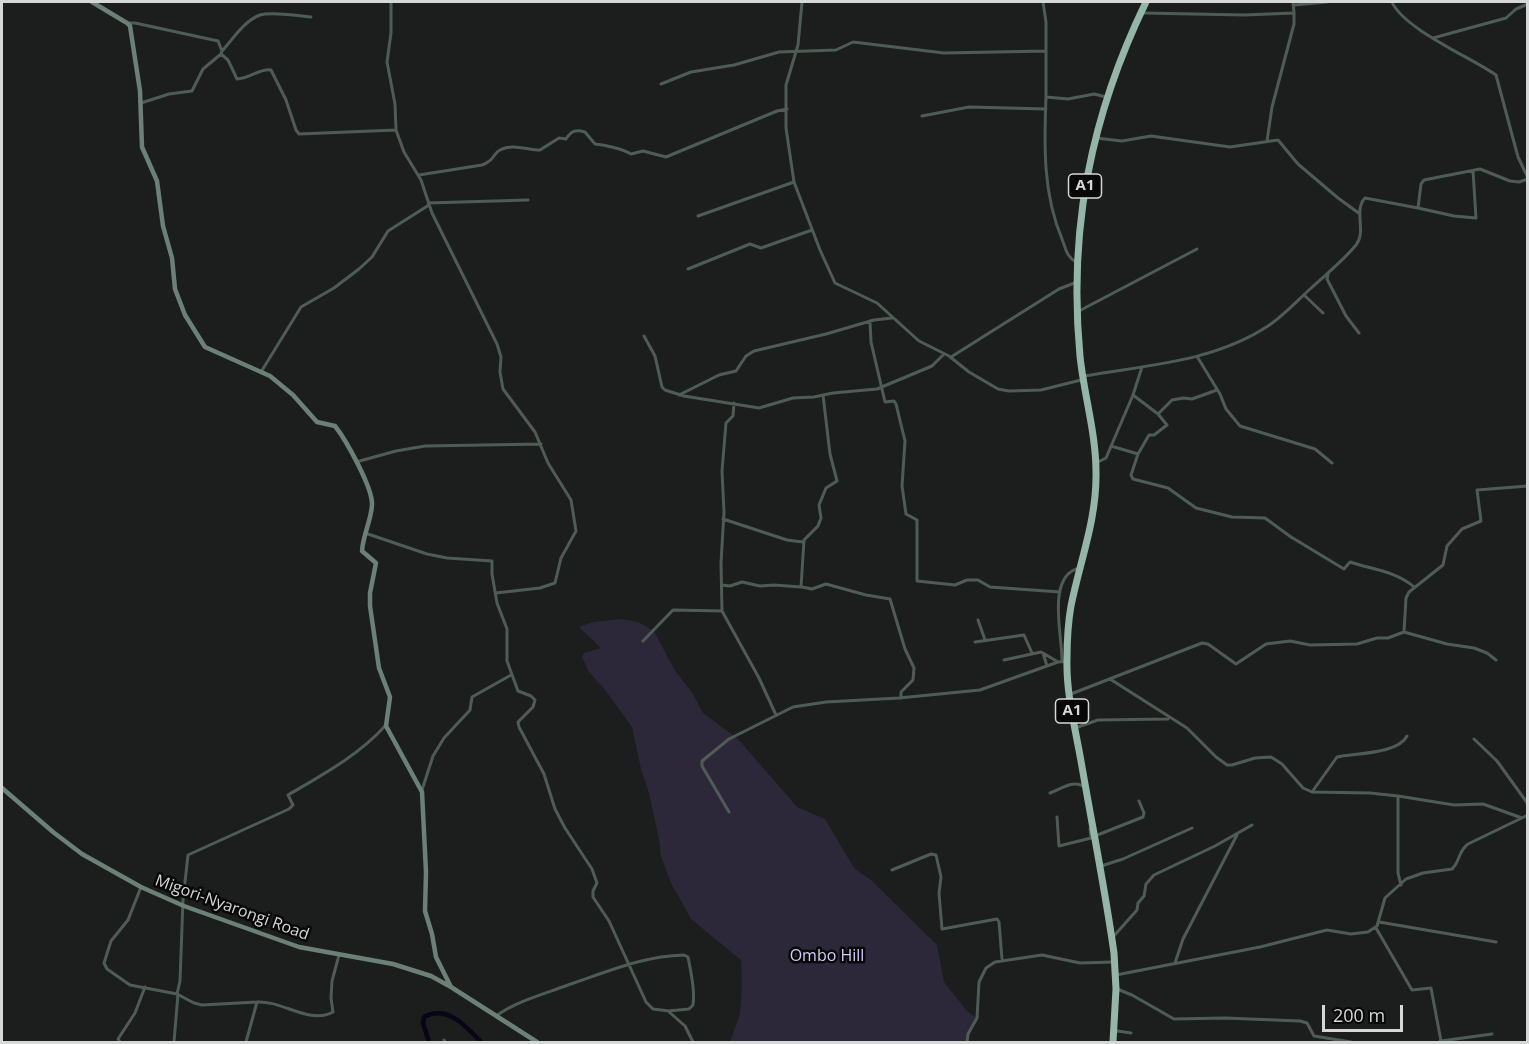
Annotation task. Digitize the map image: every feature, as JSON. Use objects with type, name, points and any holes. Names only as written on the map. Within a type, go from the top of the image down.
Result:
[{"type":"highway","name":"A1","points":[[1113,1042],[1116,975],[1112,938],[1062,662],[1071,604],[1094,506],[1096,462],[1083,378],[1077,311],[1077,263],[1082,202],[1094,138],[1106,97],[1123,50],[1146,2]]},
{"type":"street","points":[[92,2],[128,23],[135,22],[217,41],[237,79],[265,69],[271,70],[281,87],[298,133],[396,130]]},
{"type":"street","points":[[391,2],[391,33],[387,62],[395,104],[396,130],[404,152],[419,175],[428,204],[497,344],[501,357],[500,372],[503,389],[535,432],[548,463],[571,500],[576,531],[561,558],[557,580],[554,584],[496,592]]},
{"type":"street","points":[[802,2],[797,51],[786,86],[786,128],[794,182],[835,283],[871,300],[919,341],[951,357],[962,368],[982,381],[1003,390],[1047,389],[1083,378],[1197,357],[1232,345],[1267,327],[1329,274],[1358,242],[1361,235],[1362,201],[1366,197],[1454,216],[1476,218],[1473,171]]},
{"type":"street","points":[[1043,2],[1046,51],[1047,179],[1052,216],[1068,256],[1077,263]]},
{"type":"street","points":[[1268,141],[1270,115],[1294,24],[1293,3],[1327,2]]},
{"type":"street","points":[[1392,2],[1400,15],[1433,38],[1496,75],[1517,153],[1527,179],[1513,182],[1478,169],[1422,181],[1418,208]]},
{"type":"street","points":[[1433,38],[1506,18],[1516,9],[1527,4]]},
{"type":"street","points":[[1141,12],[1244,15],[1294,13]]},
{"type":"street","points":[[141,103],[169,94],[192,91],[203,69],[246,25],[259,15],[311,17]]},
{"type":"street","points":[[128,23],[141,103],[142,147],[157,181],[163,225],[172,258],[176,293],[191,324],[205,347],[261,372],[286,388],[317,422],[335,426],[349,446],[372,499],[362,552],[376,563],[370,597],[376,656],[380,674],[390,697],[386,726],[422,792]]},
{"type":"street","points":[[661,84],[696,71],[734,65],[779,52],[836,50],[849,42],[859,41],[944,52],[1046,51]]},
{"type":"street","points":[[1047,97],[1068,99],[1094,94],[1106,97]]},
{"type":"street","points":[[922,116],[969,107],[1046,109]]},
{"type":"street","points":[[419,175],[461,170],[487,163],[503,149],[518,147],[540,150],[558,138],[566,138],[575,130],[585,132],[595,144],[623,149],[631,154],[642,151],[665,157],[777,111],[787,109]]},
{"type":"street","points":[[1094,138],[1122,141],[1152,136],[1230,147],[1280,141],[1298,164],[1360,214]]},
{"type":"street","points":[[698,216],[794,182]]},
{"type":"street","points":[[261,372],[301,307],[334,288],[359,269],[372,257],[388,231],[428,204],[528,200]]},
{"type":"street","points":[[688,269],[750,244],[761,248],[812,230]]},
{"type":"street","points":[[1077,311],[1197,249]]},
{"type":"street","points":[[1329,274],[1327,279],[1346,316],[1359,333]]},
{"type":"street","points":[[951,357],[1059,290],[1077,282]]},
{"type":"street","points":[[1304,295],[1323,313]]},
{"type":"street","points":[[679,394],[719,375],[736,371],[751,351],[826,334],[870,321],[892,318]]},
{"type":"street","points":[[870,321],[871,342],[883,400],[895,401],[904,433],[902,489],[906,514],[918,520],[917,581],[955,585],[966,580],[978,580],[990,587],[1060,592]]},
{"type":"street","points":[[644,336],[655,356],[663,388],[679,394],[759,408],[790,398],[882,387],[935,365],[944,354]]},
{"type":"street","points":[[1197,357],[1226,408],[1242,427],[1315,449],[1332,463]]},
{"type":"street","points":[[1096,462],[1105,460],[1142,368]]},
{"type":"street","points":[[1158,414],[1172,400],[1192,399],[1217,390]]},
{"type":"street","points":[[801,587],[804,538],[819,524],[819,505],[826,488],[837,481],[830,454],[823,395]]},
{"type":"street","points":[[1133,395],[1158,414],[1167,425],[1154,435],[1149,435],[1138,454],[1131,475],[1133,479],[1168,488],[1196,508],[1232,517],[1265,518],[1291,537],[1344,569],[1350,562],[1361,567],[1371,566],[1404,579],[1413,587]]},
{"type":"street","points":[[734,403],[733,416],[726,423],[722,471],[722,611],[759,678],[776,715]]},
{"type":"street","points":[[356,462],[396,451],[432,446],[541,444]]},
{"type":"street","points":[[1111,446],[1138,454]]},
{"type":"street","points":[[1404,632],[1406,597],[1413,587],[1443,565],[1447,546],[1462,529],[1481,521],[1478,490],[1527,486]]},
{"type":"street","points":[[723,519],[787,540],[803,542]]},
{"type":"street","points":[[365,533],[427,554],[447,558],[492,561],[497,603],[507,629],[507,662],[518,691],[532,696],[535,700],[533,707],[518,722],[519,727],[544,774],[549,794],[562,822],[592,869],[597,883],[593,897],[609,921],[630,964],[646,1002],[653,1009],[669,1011],[689,1009],[693,1005],[693,988],[687,957],[654,958],[630,964],[540,995],[496,1016]]},
{"type":"street","points":[[1062,662],[1058,621],[1060,592],[1071,571],[1081,568]]},
{"type":"street","points":[[722,585],[730,586],[742,582],[812,589],[827,585],[890,599],[904,646],[914,668],[913,680],[901,692],[901,698]]},
{"type":"street","points":[[643,641],[673,610],[722,611]]},
{"type":"street","points":[[978,620],[985,640]]},
{"type":"street","points":[[1069,695],[1202,643],[1208,644],[1236,664],[1266,644],[1290,641],[1310,645],[1357,644],[1377,638],[1388,638],[1404,632],[1444,644],[1474,648],[1487,653],[1496,660]]},
{"type":"street","points":[[975,642],[1024,635],[1032,653]]},
{"type":"street","points":[[1004,660],[1032,653],[1043,653],[1062,662]]},
{"type":"street","points":[[1043,653],[1047,666]]},
{"type":"street","points":[[729,812],[702,765],[702,761],[724,742],[776,715],[805,705],[976,690],[1062,662]]},
{"type":"street","points":[[451,987],[436,957],[425,911],[426,872],[422,792],[433,756],[444,738],[470,710],[472,697],[512,675]]},
{"type":"street","points":[[1110,679],[1193,734],[1225,764],[1232,765],[1255,758],[1271,757],[1282,764],[1303,788],[1312,792],[1398,796],[1449,804],[1483,804],[1522,818]]},
{"type":"street","points":[[1075,728],[1098,720],[1170,718]]},
{"type":"street","points":[[174,1042],[189,853],[289,809],[293,804],[288,795],[345,759],[374,738],[386,726]]},
{"type":"street","points":[[1312,792],[1337,757],[1358,755],[1397,746],[1407,736]]},
{"type":"street","points":[[1474,740],[1494,758],[1527,804]]},
{"type":"street","points":[[1050,793],[1071,783],[1080,783],[1086,788],[1091,838],[1059,846],[1057,817]]},
{"type":"street","name":"Migori-Nyarongi Road","points":[[2,788],[82,854],[141,888],[184,906],[299,947],[404,967],[431,976],[537,1042]]},
{"type":"street","points":[[1398,796],[1398,873],[1401,885]]},
{"type":"street","points":[[1094,836],[1143,817],[1144,813],[1139,801]]},
{"type":"street","points":[[1116,975],[1260,947],[1327,930],[1358,934],[1368,932],[1376,928],[1379,922],[1385,898],[1406,879],[1418,874],[1452,869],[1464,846],[1527,815]]},
{"type":"street","points":[[1112,938],[1137,910],[1138,903],[1144,896],[1146,884],[1154,875],[1252,825]]},
{"type":"street","points":[[1100,867],[1192,828]]},
{"type":"street","points":[[1175,963],[1183,939],[1238,833]]},
{"type":"street","points":[[892,870],[930,855],[936,855],[941,877],[939,893],[942,929],[997,919],[1002,959]]},
{"type":"street","points":[[141,888],[128,920],[111,941],[104,965],[130,985],[177,994],[200,1005],[257,1002],[312,1015],[332,1014],[332,981],[339,956]]},
{"type":"street","points":[[1379,922],[1496,942]]},
{"type":"street","points":[[1376,928],[1412,990],[1431,988],[1440,1042],[1492,1034]]},
{"type":"street","points":[[967,1042],[968,1034],[977,1018],[979,982],[986,968],[1002,959],[1042,955],[1080,963],[1115,962]]},
{"type":"street","points":[[120,1042],[118,1039],[135,1013],[145,987]]},
{"type":"street","points":[[1116,989],[1138,998],[1174,1019],[1225,1018],[1300,1021],[1307,1023],[1314,1036],[1351,1042]]},
{"type":"street","points":[[246,1042],[257,1002]]},
{"type":"street","points":[[669,1011],[685,1026],[693,1042]]},
{"type":"street","points":[[1114,1032],[1131,1033]]},
{"type":"green space","name":"Ombo Hill","points":[[622,619],[638,622],[654,631],[674,669],[693,694],[703,713],[738,739],[797,807],[825,819],[854,868],[871,880],[937,945],[944,982],[967,1011],[977,1018],[970,1030],[968,1042],[730,1042],[740,1014],[741,960],[691,919],[671,883],[661,856],[649,793],[632,727],[589,672],[582,657],[584,653],[601,648],[579,627],[593,622]]},
{"type":"waterway","points":[[429,1042],[423,1023],[424,1017],[441,1013],[463,1024],[481,1042]]}]
